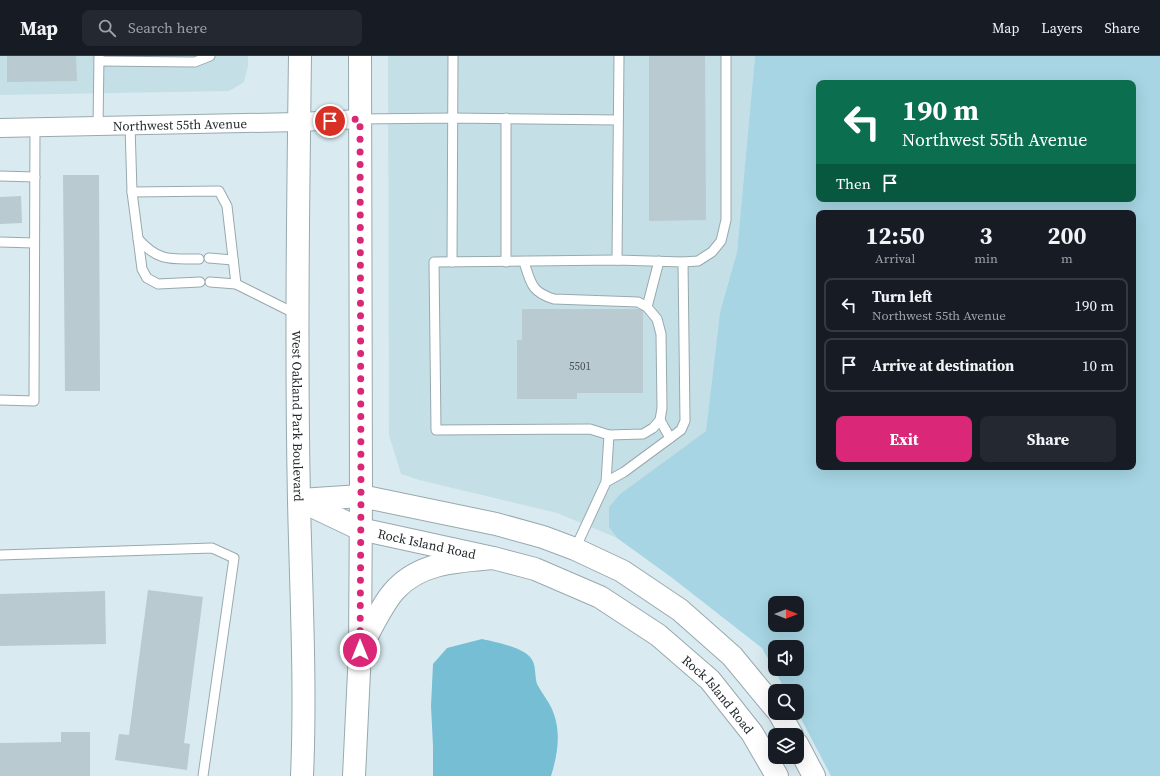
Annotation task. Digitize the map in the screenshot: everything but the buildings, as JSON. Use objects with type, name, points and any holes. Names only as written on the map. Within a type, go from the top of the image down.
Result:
[{"type":"main road","name":"West Oakland Park Boulevard","points":[[300,56],[298,315],[299,500],[303,690],[302,776]]},
{"type":"main road","points":[[354,776],[360,650],[360,56]]},
{"type":"main road","points":[[299,500],[361,496],[496,524],[543,537],[575,549],[622,571],[680,610],[732,656],[768,700]]},
{"type":"main road","name":"Rock Island Road","points":[[299,500],[360,529],[493,558],[536,570],[600,597],[658,635],[710,680],[752,733],[777,776]]},
{"type":"main road","points":[[360,650],[385,605],[396,589],[414,575],[433,566],[493,558]]},
{"type":"main road","points":[[804,757],[814,776]]},
{"type":"street","name":"Northwest 55th Avenue","points":[[0,128],[299,122],[360,119]]},
{"type":"lane","points":[[98,126],[99,58],[195,62],[210,56]]},
{"type":"lane","points":[[452,262],[453,56]]},
{"type":"lane","points":[[617,260],[619,56]]},
{"type":"lane","points":[[524,262],[532,284],[542,295],[554,299],[638,302],[647,307],[657,319],[661,334],[662,408],[660,420],[653,428],[643,434],[609,435],[590,429],[436,430],[434,262],[617,260],[683,262],[698,261],[712,252],[722,241],[726,220],[726,56]]},
{"type":"lane","points":[[360,119],[506,118],[618,120]]},
{"type":"lane","points":[[506,118],[506,262]]},
{"type":"lane","points":[[130,125],[132,192],[142,269],[147,278],[158,284],[200,282]]},
{"type":"lane","points":[[0,400],[34,401],[35,127]]},
{"type":"lane","points":[[0,176],[35,177]]},
{"type":"lane","points":[[132,192],[219,191],[227,206],[236,284]]},
{"type":"lane","points":[[138,238],[146,248],[157,256],[165,258],[199,259]]},
{"type":"lane","points":[[0,242],[34,242]]},
{"type":"lane","points":[[209,258],[233,260]]},
{"type":"lane","points":[[647,307],[659,261]]},
{"type":"lane","points":[[606,482],[624,472],[670,438],[680,430],[685,421],[683,262]]},
{"type":"lane","points":[[210,282],[236,284],[298,315]]},
{"type":"lane","points":[[660,420],[670,438]]},
{"type":"lane","points":[[575,549],[606,482],[609,435]]},
{"type":"lane","points":[[0,555],[212,548],[234,558],[203,776]]},
{"type":"shaded area","points":[[0,56],[248,56],[248,66],[244,82],[229,91],[0,95]]},
{"type":"shaded area","points":[[388,56],[755,56],[737,252],[720,312],[706,431],[620,494],[609,507],[609,527],[617,538],[557,513],[419,480],[401,474],[389,435]]},
{"type":"shaded area","points":[[755,56],[1160,56],[1160,776],[831,776],[802,720],[804,720],[804,684],[782,684],[778,676],[804,676],[804,640],[768,640],[768,659],[762,648],[671,577],[617,538],[609,527],[609,507],[620,494],[706,431],[720,312],[737,252]]},
{"type":"shaded area","points":[[482,639],[501,643],[521,650],[532,660],[537,684],[551,707],[557,724],[558,742],[556,759],[551,776],[433,776],[431,706],[433,664],[447,648]]},
{"type":"route","points":[[330,121],[360,119],[360,650]]}]
